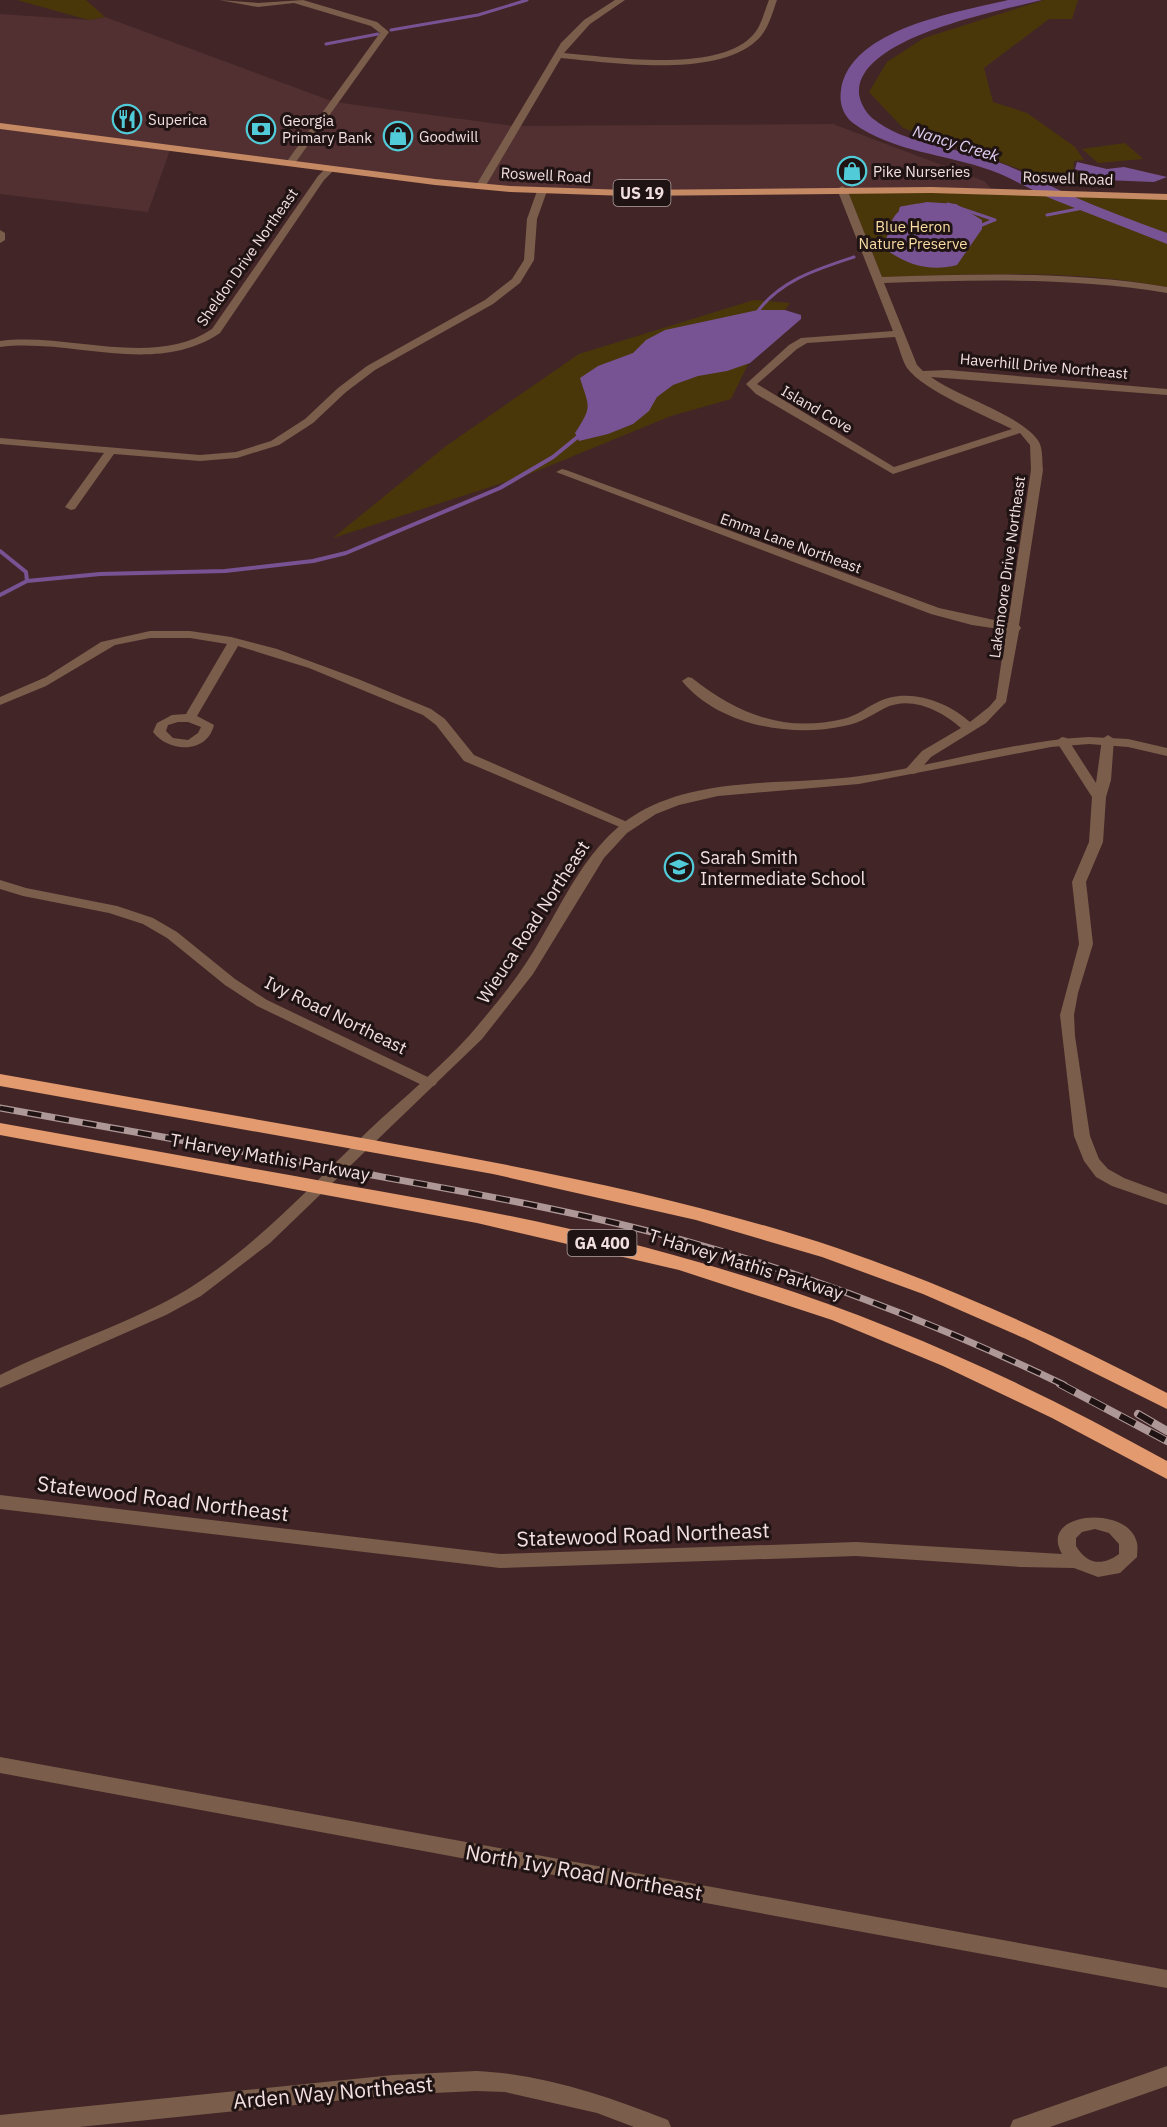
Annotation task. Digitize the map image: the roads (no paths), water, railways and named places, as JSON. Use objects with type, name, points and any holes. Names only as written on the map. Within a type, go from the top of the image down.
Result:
[{"type":"highway","name":"T Harvey Mathis Parkway","points":[[0,1080],[533,1176],[666,1205],[749,1228],[893,1275],[960,1301],[1048,1341],[1167,1402]]},
{"type":"highway","name":"T Harvey Mathis Parkway","points":[[0,1129],[510,1223],[650,1255],[721,1275],[861,1322],[980,1372],[1060,1410],[1167,1471]]},
{"type":"main road","name":"Roswell Road","points":[[0,126],[480,187],[542,191],[627,193],[842,189],[1164,196]]},
{"type":"street","points":[[223,0],[258,5],[295,0],[374,24],[385,32],[290,164]]},
{"type":"street","points":[[480,187],[558,55],[578,30],[621,0]]},
{"type":"street","points":[[558,55],[658,62],[719,56],[753,41],[774,0]]},
{"type":"street","name":"Sheldon Drive Northeast","points":[[0,344],[47,342],[156,351],[181,348],[201,342],[216,331],[321,178],[330,169]]},
{"type":"street","points":[[842,189],[908,360],[918,374],[942,390],[1022,429]]},
{"type":"street","points":[[0,441],[183,458],[217,457],[257,450],[290,436],[371,368],[489,302],[516,281],[529,260],[532,219],[542,191]]},
{"type":"street","points":[[0,233],[0,240]]},
{"type":"street","points":[[877,280],[1048,276],[1113,280],[1167,290]]},
{"type":"street","name":"Island Cove","points":[[897,333],[805,340],[792,347],[751,384],[760,392],[893,471],[1022,429]]},
{"type":"street","name":"Haverhill Drive Northeast","points":[[918,374],[948,373],[1167,392]]},
{"type":"street","name":"Lakemoore Drive Northeast","points":[[912,770],[920,758],[991,715],[1002,699],[1015,627],[1037,470],[1035,444],[1022,429]]},
{"type":"street","points":[[71,507],[111,452]]},
{"type":"street","name":"Emma Lane Northeast","points":[[562,472],[935,611],[972,621],[1015,627]]},
{"type":"street","points":[[0,701],[42,684],[112,642],[169,633],[234,642],[288,657],[427,712],[445,725],[458,748],[469,758],[627,825]]},
{"type":"street","points":[[190,718],[234,642]]},
{"type":"street","points":[[688,681],[729,710],[757,720],[795,725],[843,723],[869,714],[881,705],[918,701],[936,704],[954,713],[970,729]]},
{"type":"street","points":[[1108,739],[1104,780],[1099,797],[1096,842],[1079,882],[1086,944],[1083,961],[1071,993],[1067,1015],[1082,1136],[1092,1161],[1102,1173],[1118,1182],[1167,1200]]},
{"type":"street","name":"Wieuca Road Northeast","points":[[0,1382],[169,1306],[202,1288],[264,1239],[477,1036],[508,1001],[598,856],[627,825],[656,808],[693,797],[859,780],[1062,741],[1108,739],[1144,745],[1167,752]]},
{"type":"street","points":[[1062,741],[1099,797]]},
{"type":"street","name":"Ivy Road Northeast","points":[[0,884],[23,892],[112,909],[148,921],[172,934],[230,982],[262,1003],[429,1083]]},
{"type":"street","name":"Statewood Road Northeast","points":[[0,1502],[500,1561],[574,1562],[701,1553],[856,1549],[921,1551],[1034,1562],[1075,1561]]},
{"type":"street","name":"North Ivy Road Northeast","points":[[0,1765],[1167,1978]]},
{"type":"street","points":[[1021,2127],[1167,2076]]},
{"type":"street","name":"Arden Way Northeast","points":[[0,2125],[393,2085],[476,2080],[505,2082],[598,2103],[660,2127]]},
{"type":"waterway","points":[[391,30],[478,15],[527,0]]},
{"type":"waterway","points":[[326,44],[378,34]]},
{"type":"waterway","points":[[948,204],[995,220]]},
{"type":"waterway","points":[[899,217],[901,208],[918,205]]},
{"type":"waterway","points":[[1047,215],[1083,208]]},
{"type":"waterway","points":[[982,225],[994,220]]},
{"type":"waterway","points":[[755,315],[764,303],[787,285],[826,266],[854,257]]},
{"type":"waterway","points":[[27,581],[100,574],[225,571],[313,561],[346,553],[500,488],[553,457],[580,435]]},
{"type":"waterway","points":[[0,551],[26,572],[27,581]]},
{"type":"waterway","points":[[0,595],[27,581]]},
{"type":"railway","points":[[0,1108],[480,1195],[645,1230],[783,1270],[878,1304],[1018,1363],[1064,1385]]},
{"type":"railway","points":[[1060,1384],[1167,1441]]},
{"type":"railway","points":[[1138,1414],[1167,1431]]},
{"type":"place","name":"Superica","points":[[127,119]]},
{"type":"place","name":"Georgia Primary Bank","points":[[261,129]]},
{"type":"place","name":"Goodwill","points":[[398,136]]},
{"type":"place","name":"Pike Nurseries","points":[[852,171]]},
{"type":"place","name":"Sarah Smith Intermediate School","points":[[679,867]]},
{"type":"water label","name":"Nancy Creek","points":[[956,143]]},
{"type":"park label","name":"Blue Heron Nature Preserve","points":[[913,234]]}]
